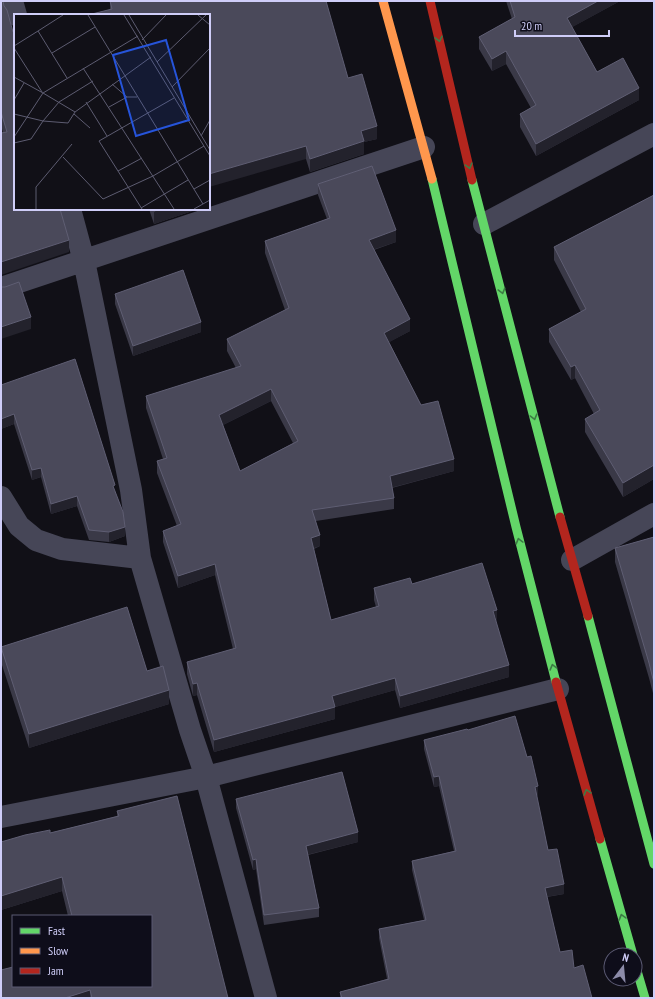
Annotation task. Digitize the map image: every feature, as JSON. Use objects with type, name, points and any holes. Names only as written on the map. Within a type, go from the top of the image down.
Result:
[{"type":"highway","points":[[383,1],[424,147],[516,527],[558,689],[630,947]]},
{"type":"highway","points":[[430,1],[461,136],[572,560],[654,864]]},
{"type":"highway","points":[[641,987],[644,998]]},
{"type":"street","points":[[12,1],[16,14]]},
{"type":"street","points":[[484,224],[654,134]]},
{"type":"street","points":[[1,288],[424,147]]},
{"type":"street","points":[[70,210],[84,261],[131,490],[140,558],[190,730],[206,777],[266,998]]},
{"type":"street","points":[[1,496],[10,528],[36,540],[62,549],[140,558]]},
{"type":"street","points":[[572,560],[654,514]]},
{"type":"street","points":[[1,817],[206,777],[558,689]]},
{"type":"building","points":[[1,1],[3,1],[14,32],[14,210],[60,210],[69,240],[1,262],[1,133],[7,132],[1,112]]},
{"type":"building","points":[[110,1],[326,1],[348,78],[362,74],[377,126],[361,131],[364,141],[310,159],[306,146],[210,174],[210,14],[92,14],[112,9]]},
{"type":"building","points":[[510,1],[598,1],[567,18],[597,72],[623,58],[639,88],[536,144],[520,114],[536,105],[506,51],[492,59],[479,37],[515,17]]},
{"type":"building","points":[[372,166],[396,230],[369,240],[410,319],[384,333],[421,405],[438,401],[454,459],[390,476],[394,498],[312,510],[320,535],[311,538],[331,620],[379,606],[374,588],[410,578],[412,584],[482,563],[497,610],[493,611],[509,665],[400,696],[395,678],[332,696],[335,707],[214,740],[197,683],[193,684],[187,662],[236,648],[215,564],[178,576],[163,531],[181,524],[157,461],[167,458],[146,396],[241,366],[227,339],[289,308],[265,241],[330,218],[318,184]],"holes":[[[271,389],[298,441],[240,471],[219,415]]]},
{"type":"building","points":[[654,195],[654,465],[623,483],[585,419],[600,410],[575,365],[571,367],[549,329],[586,309],[554,247]]},
{"type":"building","points":[[183,270],[201,322],[133,346],[115,294]]},
{"type":"building","points":[[19,282],[31,317],[1,327],[1,287]]},
{"type":"building","points":[[75,359],[115,485],[113,486],[123,512],[125,527],[109,532],[89,530],[77,496],[51,504],[41,468],[32,470],[14,414],[1,419],[1,385]]},
{"type":"building","points":[[654,537],[654,683],[615,548]]},
{"type":"building","points":[[127,607],[147,671],[163,666],[169,690],[29,734],[1,647]]},
{"type":"building","points":[[515,716],[527,757],[531,756],[538,786],[535,787],[548,850],[557,849],[564,884],[545,888],[560,952],[572,950],[574,968],[583,965],[592,998],[342,998],[340,992],[389,979],[379,929],[426,920],[412,861],[456,851],[439,776],[434,777],[424,740],[468,730]]},
{"type":"building","points":[[342,772],[358,832],[306,846],[319,908],[264,915],[256,859],[253,860],[236,799]]},
{"type":"building","points":[[177,796],[228,998],[92,998],[90,990],[65,998],[1,998],[1,970],[12,967],[12,987],[152,987],[152,915],[72,915],[62,877],[1,896],[1,842],[50,830],[50,833],[119,816],[117,811]]},
{"type":"traffic: fast","points":[[432,179],[516,527],[556,682]]},
{"type":"traffic: fast","points":[[472,180],[560,517]]},
{"type":"traffic: fast","points":[[588,616],[654,864]]},
{"type":"traffic: fast","points":[[600,839],[631,947]]},
{"type":"traffic: fast","points":[[642,987],[645,998]]},
{"type":"traffic: slow","points":[[383,1],[432,179]]},
{"type":"traffic: jam","points":[[430,1],[472,180]]},
{"type":"traffic: jam","points":[[560,517],[588,616]]},
{"type":"traffic: jam","points":[[556,682],[600,839]]}]
